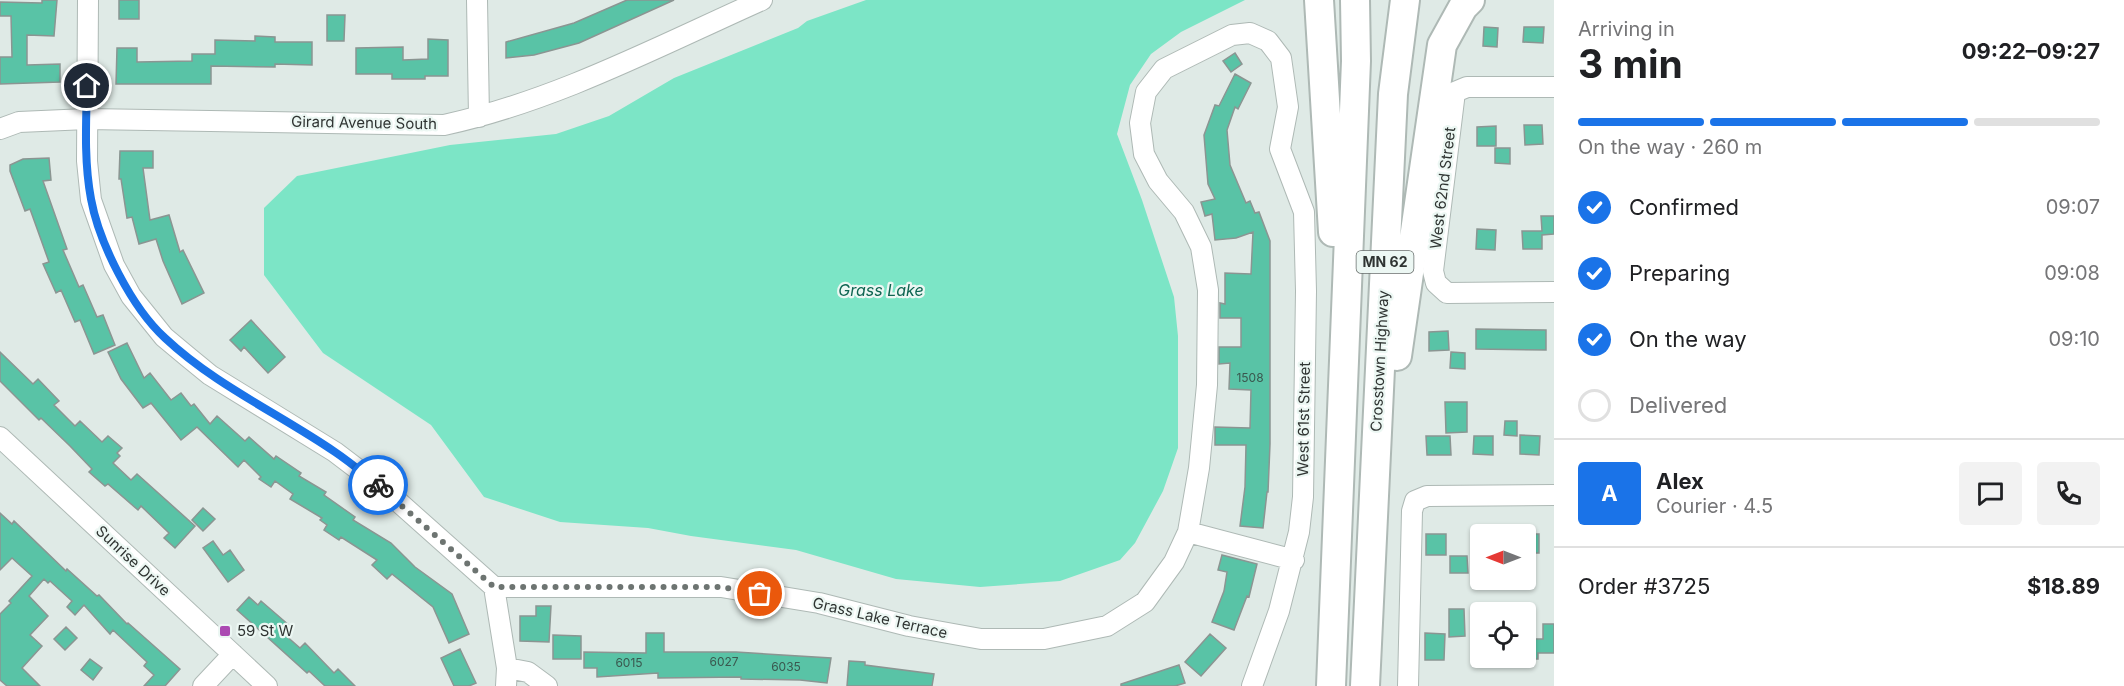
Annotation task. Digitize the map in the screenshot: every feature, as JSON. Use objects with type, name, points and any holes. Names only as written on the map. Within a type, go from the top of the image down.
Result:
[{"type":"highway","points":[[1319,0],[1343,402]]},
{"type":"highway","name":"MN 62","points":[[1331,686],[1356,61],[1355,0]]},
{"type":"highway","name":"Crosstown Highway","points":[[1365,686],[1393,94],[1405,0]]},
{"type":"highway","points":[[1372,525],[1442,45],[1463,7],[1470,0]]},
{"type":"street","points":[[88,0],[87,161],[91,200],[114,265],[131,296],[164,337],[210,375],[352,464],[393,497],[494,587],[506,677],[528,672],[547,686]]},
{"type":"street","points":[[477,0],[479,117]]},
{"type":"street","name":"Girard Avenue South","points":[[0,129],[19,122],[87,119],[444,125],[479,117],[584,80],[762,0]]},
{"type":"street","name":"Grass Lake Terrace","points":[[494,587],[721,587],[819,603],[909,626],[981,639],[1044,639],[1107,626],[1145,602],[1174,562],[1188,532],[1207,385],[1208,290],[1202,247],[1184,212],[1158,181],[1144,154],[1140,123],[1146,92],[1164,69],[1232,35],[1250,33],[1268,40],[1281,58],[1288,107],[1280,149]]},
{"type":"street","name":"West 62nd Street","points":[[1554,87],[1467,87],[1455,92],[1433,271],[1436,283],[1447,293],[1554,292]]},
{"type":"street","name":"West 61st Street","points":[[1252,686],[1279,611],[1294,560],[1303,497],[1306,291],[1304,212],[1280,149]]},
{"type":"street","name":"Sunrise Drive","points":[[0,437],[267,686]]},
{"type":"street","points":[[1408,686],[1412,511],[1415,501],[1427,496],[1554,495]]},
{"type":"street","points":[[1188,532],[1294,560]]},
{"type":"street","points":[[203,686],[233,654]]},
{"type":"water","name":"Grass Lake","points":[[866,0],[1245,0],[1181,32],[1151,54],[1130,85],[1117,134],[1142,200],[1174,297],[1178,336],[1178,448],[1163,491],[1135,543],[1120,560],[1060,581],[980,587],[896,579],[796,550],[648,528],[560,522],[484,497],[431,425],[323,353],[264,275],[264,208],[297,176],[450,145],[556,134],[609,116],[674,78],[798,28],[807,21]]},
{"type":"building","points":[[42,0],[57,0],[54,36],[27,35],[27,65],[60,64],[60,82],[0,84],[0,57],[12,57],[11,16],[0,16],[0,2],[42,3]]},
{"type":"building","points":[[119,0],[139,0],[139,19],[119,19]]},
{"type":"building","points":[[627,0],[674,0],[579,43],[534,55],[506,58],[506,42],[574,23]]},
{"type":"building","points":[[327,15],[345,15],[344,41],[327,41]]},
{"type":"building","points":[[1484,27],[1498,28],[1497,47],[1483,46]]},
{"type":"building","points":[[1524,27],[1544,27],[1543,43],[1523,42]]},
{"type":"building","points":[[255,36],[275,37],[275,42],[312,42],[312,65],[211,66],[211,84],[116,84],[117,48],[137,48],[137,62],[192,61],[192,54],[215,54],[215,40],[255,41]]},
{"type":"building","points":[[428,39],[448,40],[448,76],[392,79],[392,74],[356,74],[356,48],[403,47],[403,60],[428,59]]},
{"type":"building","points":[[1235,53],[1242,64],[1231,72],[1223,61]]},
{"type":"building","points":[[1235,74],[1251,83],[1238,109],[1235,107],[1227,130],[1230,165],[1246,203],[1250,201],[1255,213],[1259,212],[1270,241],[1270,444],[1268,492],[1263,528],[1240,526],[1245,487],[1246,445],[1215,445],[1215,427],[1250,428],[1251,390],[1229,389],[1230,363],[1219,364],[1219,347],[1241,347],[1241,318],[1220,318],[1220,303],[1225,304],[1225,273],[1251,274],[1253,232],[1236,238],[1215,240],[1212,214],[1205,216],[1201,202],[1215,199],[1208,184],[1204,135],[1215,105],[1219,106]]},
{"type":"building","points":[[1524,125],[1542,125],[1543,144],[1525,145]]},
{"type":"building","points":[[1496,126],[1496,146],[1477,146],[1477,127]]},
{"type":"building","points":[[1495,148],[1510,148],[1510,164],[1495,163]]},
{"type":"building","points":[[120,151],[153,151],[153,168],[143,168],[150,220],[169,215],[180,252],[183,250],[204,293],[182,304],[156,239],[139,244],[132,217],[127,218],[121,179],[119,179]]},
{"type":"building","points":[[49,158],[51,180],[43,181],[67,249],[63,250],[79,287],[83,285],[97,317],[103,315],[115,345],[94,354],[80,320],[75,322],[61,290],[56,293],[43,264],[49,262],[30,209],[25,211],[10,171],[10,165],[23,159]]},
{"type":"building","points":[[1541,216],[1554,216],[1554,234],[1542,235],[1542,249],[1523,249],[1522,231],[1542,231]]},
{"type":"building","points":[[1477,229],[1496,230],[1495,250],[1476,249]]},
{"type":"building","points":[[251,320],[285,357],[268,373],[244,347],[241,351],[230,340]]},
{"type":"building","points":[[1476,329],[1546,330],[1546,350],[1476,349]]},
{"type":"building","points":[[1448,331],[1449,350],[1429,351],[1429,332]]},
{"type":"building","points":[[127,343],[144,378],[150,373],[171,400],[181,393],[191,406],[194,404],[210,424],[217,416],[245,441],[249,437],[274,459],[276,456],[301,473],[299,476],[326,492],[324,495],[355,517],[353,520],[391,543],[415,567],[452,594],[469,634],[449,643],[433,607],[392,574],[387,579],[372,565],[377,560],[341,537],[339,540],[324,530],[327,525],[320,520],[322,518],[290,499],[293,494],[275,481],[271,487],[259,479],[261,477],[244,460],[238,467],[197,427],[181,440],[151,403],[143,408],[121,379],[108,352]]},
{"type":"building","points":[[0,352],[33,384],[38,379],[59,401],[54,405],[75,426],[80,421],[102,442],[108,436],[122,448],[117,453],[120,456],[113,463],[131,480],[137,474],[195,526],[175,548],[164,538],[169,533],[141,506],[138,510],[108,484],[105,486],[89,472],[92,469],[70,446],[41,418],[39,420],[0,381]]},
{"type":"building","points":[[1451,352],[1465,353],[1465,369],[1450,368]]},
{"type":"building","points":[[1445,402],[1467,402],[1467,432],[1446,433]]},
{"type":"building","points":[[1505,421],[1517,421],[1517,436],[1504,435]]},
{"type":"building","points":[[1520,435],[1540,436],[1539,455],[1520,454]]},
{"type":"building","points":[[1426,436],[1450,436],[1451,455],[1427,455]]},
{"type":"building","points":[[1474,436],[1493,436],[1493,455],[1473,454]]},
{"type":"building","points":[[203,508],[215,519],[203,531],[192,520]]},
{"type":"building","points":[[0,513],[12,524],[14,521],[66,571],[67,569],[97,596],[99,595],[127,624],[180,669],[165,686],[144,686],[154,675],[144,666],[147,662],[113,630],[110,634],[84,605],[75,615],[67,607],[72,601],[50,581],[48,583],[44,579],[29,596],[48,616],[30,635],[42,646],[22,668],[40,686],[7,686],[0,680],[0,614],[32,576],[12,558],[0,570]]},
{"type":"building","points":[[1426,534],[1446,534],[1446,555],[1426,555]]},
{"type":"building","points":[[1536,534],[1539,534],[1539,553],[1536,553]]},
{"type":"building","points":[[213,541],[223,555],[230,550],[244,570],[228,582],[203,548]]},
{"type":"building","points":[[1222,555],[1257,564],[1249,597],[1247,596],[1234,630],[1212,622],[1224,591],[1227,572],[1218,570]]},
{"type":"building","points":[[1450,556],[1467,556],[1468,573],[1450,573]]},
{"type":"building","points":[[249,597],[258,605],[261,601],[290,626],[284,634],[300,648],[305,643],[334,673],[338,669],[355,686],[325,686],[309,671],[307,673],[237,610]]},
{"type":"building","points":[[536,606],[551,606],[549,642],[520,641],[520,616],[536,616]]},
{"type":"building","points":[[1449,609],[1464,609],[1465,636],[1449,637]]},
{"type":"building","points":[[1543,624],[1554,624],[1554,653],[1538,653],[1538,659],[1536,659],[1536,639],[1543,639]]},
{"type":"building","points":[[66,627],[77,638],[65,650],[54,639]]},
{"type":"building","points":[[646,633],[664,633],[664,652],[736,652],[831,658],[827,683],[741,679],[741,677],[658,678],[658,673],[597,677],[597,668],[584,668],[584,652],[646,653]]},
{"type":"building","points":[[1425,633],[1445,634],[1444,660],[1425,660]]},
{"type":"building","points":[[1210,634],[1226,648],[1201,676],[1185,662]]},
{"type":"building","points":[[553,635],[581,636],[581,659],[553,659]]},
{"type":"building","points":[[460,649],[476,683],[469,686],[454,686],[441,658]]},
{"type":"building","points":[[90,659],[102,668],[93,680],[81,670]]},
{"type":"building","points":[[849,661],[934,674],[932,686],[847,686]]},
{"type":"building","points":[[1179,665],[1185,683],[1175,686],[1121,686],[1121,684]]},
{"type":"way so far","points":[[378,485],[494,587],[721,587],[760,594]]},
{"type":"place","name":"59 St W","points":[[225,631]]},
{"type":"route","points":[[87,86],[87,161],[91,200],[114,265],[131,296],[164,337],[210,375],[335,452],[378,485]]}]
